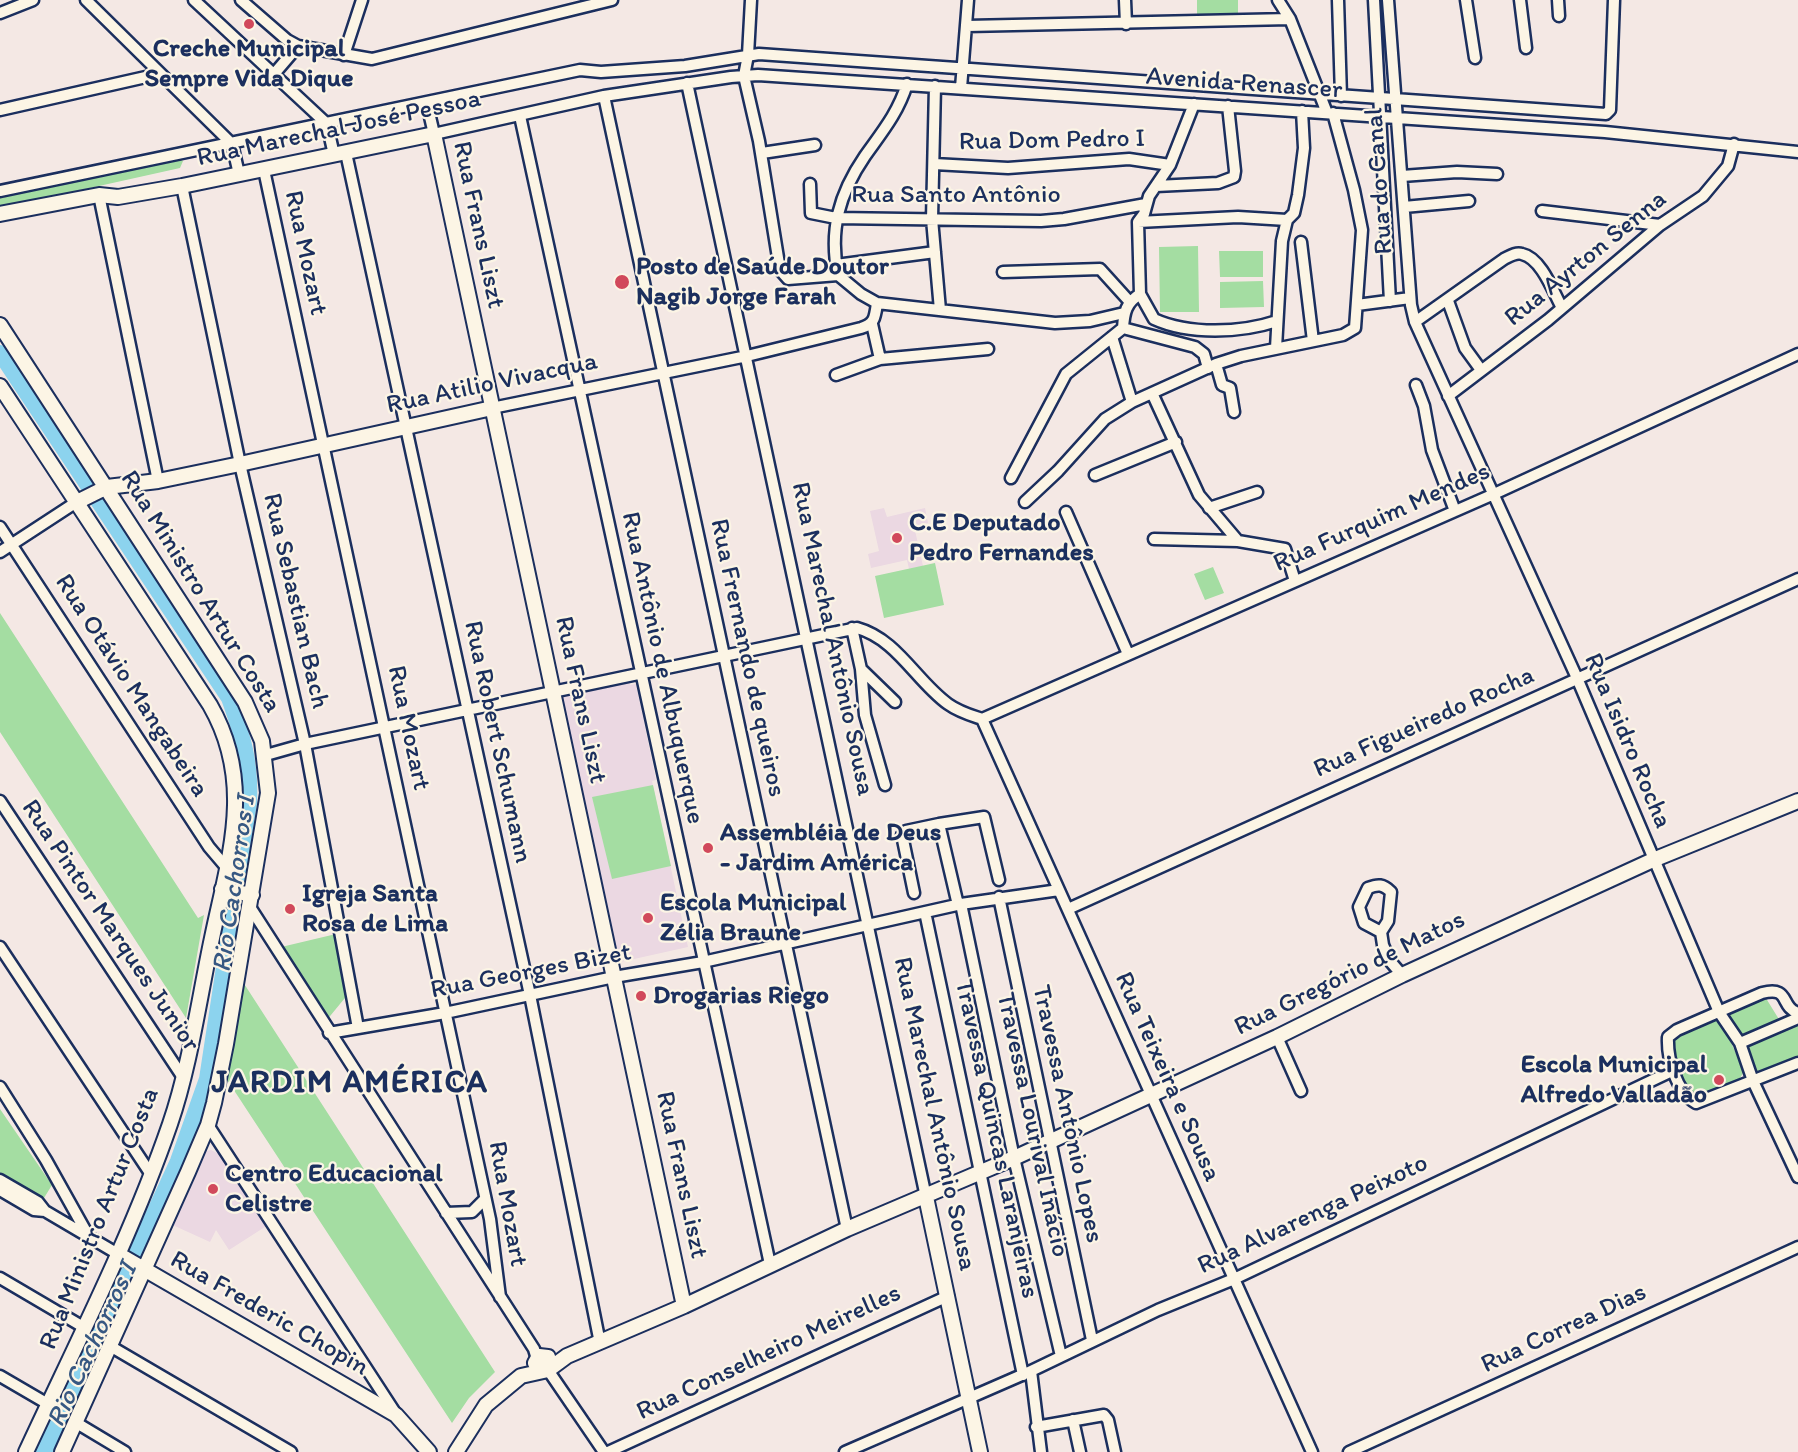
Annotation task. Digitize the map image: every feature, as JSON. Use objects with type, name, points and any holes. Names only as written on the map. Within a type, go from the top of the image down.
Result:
[{"type":"street","points":[[0,14],[33,0]]},
{"type":"street","points":[[86,0],[159,75],[232,144],[239,174]]},
{"type":"street","points":[[194,0],[327,124]]},
{"type":"street","points":[[241,0],[287,40],[298,46],[372,59],[612,0]]},
{"type":"street","points":[[344,55],[362,0]]},
{"type":"street","points":[[751,0],[748,55],[744,76],[762,153],[783,276],[796,279],[935,252]]},
{"type":"street","points":[[961,87],[968,0]]},
{"type":"street","points":[[1125,0],[1126,24]]},
{"type":"street","points":[[1025,502],[1105,419],[1132,402],[1212,366],[1276,348],[1350,333],[1355,328],[1362,230],[1354,190],[1330,113],[1290,19],[1278,0]]},
{"type":"street","points":[[1338,0],[1341,96]]},
{"type":"street","points":[[1374,0],[1390,301]]},
{"type":"street","name":"Rua do Canal","points":[[1388,0],[1410,298],[1415,322]]},
{"type":"street","points":[[1466,0],[1475,58]]},
{"type":"street","points":[[1520,0],[1526,48]]},
{"type":"street","points":[[1558,0],[1559,16]]},
{"type":"street","points":[[1609,132],[1614,0]]},
{"type":"street","points":[[967,26],[1290,19]]},
{"type":"street","points":[[274,74],[298,46]]},
{"type":"street","name":"Avenida Renascer","points":[[685,66],[748,55],[1609,113]]},
{"type":"street","name":"Rua Marechal José Pessoa","points":[[0,191],[427,104],[580,70],[601,72],[685,66]]},
{"type":"street","points":[[0,110],[159,75]]},
{"type":"street","name":"Avenida Renascer","points":[[687,83],[744,76],[961,87],[1609,132],[1798,152]]},
{"type":"street","name":"Rua Marechal José Pessoa","points":[[0,214],[99,195],[118,197],[182,186],[520,116],[604,96],[687,83]]},
{"type":"street","name":"Rua Marechal Antônio Sousa","points":[[687,83],[870,925],[980,1452]]},
{"type":"street","points":[[908,84],[897,112],[864,158],[836,218],[833,231],[837,270],[861,294],[877,303],[1054,323],[1090,321],[1124,313]]},
{"type":"street","points":[[935,86],[932,219],[940,310]]},
{"type":"street","name":"Rua Frernando de queiros","points":[[604,96],[661,373],[724,654],[847,1228]]},
{"type":"street","name":"Rua Frans Liszt","points":[[427,104],[684,1306]]},
{"type":"street","points":[[1194,104],[1170,165],[1156,186],[1138,222],[1140,294],[1154,319],[1201,330],[1264,325],[1277,321]]},
{"type":"street","points":[[1156,186],[1218,183],[1234,177],[1228,106]]},
{"type":"street","points":[[1276,348],[1282,241],[1287,220],[1294,213],[1304,148],[1302,111]]},
{"type":"street","name":"Rua Antônio de Albuquerque","points":[[520,116],[770,1264]]},
{"type":"street","name":"Rua Robert Schumann","points":[[327,124],[340,154],[405,426],[530,995],[600,1343]]},
{"type":"street","name":"Rua Ayrton Senna","points":[[1448,396],[1548,320],[1561,306],[1660,225],[1713,186],[1728,166],[1734,144]]},
{"type":"street","points":[[762,153],[815,145]]},
{"type":"street","name":"Rua Dom Pedro I","points":[[934,164],[1008,168],[1130,159],[1170,165]]},
{"type":"street","name":"Rua Mozart","points":[[264,170],[386,728],[485,1199],[500,1297]]},
{"type":"street","points":[[1402,176],[1457,172],[1497,174]]},
{"type":"street","points":[[810,184],[812,213],[836,218]]},
{"type":"street","name":"Rua Sebastian Bach","points":[[182,186],[240,464],[305,744],[358,1028]]},
{"type":"street","points":[[99,195],[158,481]]},
{"type":"street","points":[[1404,207],[1469,201]]},
{"type":"street","name":"Rua Santo Antônio","points":[[836,218],[1064,219],[1146,204]]},
{"type":"street","points":[[1542,211],[1660,225]]},
{"type":"street","points":[[1138,222],[1238,218],[1287,220]]},
{"type":"street","points":[[1301,242],[1313,340]]},
{"type":"street","points":[[1415,322],[1448,301],[1504,259],[1516,253],[1530,257],[1561,306]]},
{"type":"street","points":[[1003,272],[1100,269],[1129,301]]},
{"type":"street","points":[[1011,478],[1066,374],[1123,328],[1124,313],[1129,301],[1140,294]]},
{"type":"street","points":[[1357,310],[1410,298]]},
{"type":"street","points":[[1448,301],[1465,348],[1482,370]]},
{"type":"street","points":[[877,303],[872,324],[880,359]]},
{"type":"street","name":"Rua Isidro Rocha","points":[[1415,322],[1577,678],[1719,1012],[1740,1043],[1753,1081],[1798,1177]]},
{"type":"street","name":"Rua Atilio Vivacqua","points":[[78,501],[104,489],[158,481],[579,389],[747,356],[872,324]]},
{"type":"street","name":"Rua Ministro Artur Costa","points":[[0,325],[104,489],[245,702],[255,720],[266,755],[268,793],[226,1044],[208,1125],[141,1267],[110,1346],[62,1452]]},
{"type":"street","points":[[1123,328],[1201,350]]},
{"type":"street","points":[[1201,330],[1201,350],[1222,385],[1230,388],[1234,412]]},
{"type":"street","points":[[1112,337],[1132,402]]},
{"type":"street","points":[[836,375],[880,359],[988,349]]},
{"type":"street","name":"Rua Furquim Mendes","points":[[982,719],[1494,494],[1798,354]]},
{"type":"street","points":[[1416,385],[1424,406],[1432,450],[1455,511]]},
{"type":"street","name":"Rua Ministro Artur Costa","points":[[0,386],[78,501],[210,705],[225,733],[233,759],[237,792],[236,814],[226,867],[226,890],[171,1123],[150,1173],[121,1256],[26,1452]]},
{"type":"street","points":[[1152,393],[1199,495],[1238,541]]},
{"type":"street","points":[[1095,475],[1176,442]]},
{"type":"street","points":[[1209,508],[1257,492]]},
{"type":"street","points":[[0,552],[78,501]]},
{"type":"street","points":[[1066,512],[1128,654]]},
{"type":"street","name":"Rua Otávio Mangabeira","points":[[0,527],[209,847],[226,867]]},
{"type":"street","points":[[1154,539],[1238,541],[1285,549],[1295,581]]},
{"type":"street","name":"Rua Figueiredo Rocha","points":[[1068,909],[1798,579]]},
{"type":"street","points":[[852,628],[861,669],[865,715],[885,785]]},
{"type":"street","points":[[266,755],[305,744],[852,628],[866,630],[881,638],[946,703],[962,713],[982,719]]},
{"type":"street","points":[[861,669],[895,702]]},
{"type":"street","name":"Rua Teixeira e Sousa","points":[[982,719],[1312,1452]]},
{"type":"street","name":"Rua Gregório de Matos","points":[[456,1452],[486,1405],[542,1361],[567,1356],[684,1306],[847,1228],[926,1197],[1049,1142],[1277,1037],[1402,975],[1653,860],[1798,801]]},
{"type":"street","name":"Rua Pintor Marques Junior","points":[[1,808],[182,1076]]},
{"type":"street","points":[[914,893],[902,835],[906,831],[984,817],[999,880]]},
{"type":"street","name":"Travessa Lourival Inácio","points":[[939,824],[1060,1356]]},
{"type":"street","points":[[226,890],[249,898],[329,1033],[542,1361],[606,1452]]},
{"type":"street","name":"Rua Georges Bizet","points":[[329,1033],[445,1013],[614,977],[703,962],[959,904],[1059,890]]},
{"type":"street","name":"Travessa Antônio Lopes","points":[[999,897],[1092,1340]]},
{"type":"street","name":"Travessa Quincas Laranjeiras","points":[[925,912],[1027,1373],[1041,1452]]},
{"type":"street","points":[[1381,932],[1390,961],[1402,975]]},
{"type":"street","points":[[0,947],[150,1173]]},
{"type":"street","points":[[1798,1013],[1793,1011],[1784,997],[1775,990],[1719,1012],[1668,1037],[1668,1050],[1674,1070],[1683,1091],[1696,1103],[1716,1098],[1798,1063]]},
{"type":"street","points":[[1740,1043],[1798,1017]]},
{"type":"street","points":[[1277,1037],[1301,1091]]},
{"type":"street","name":"Rua Alvarenga Peixoto","points":[[845,1452],[1027,1373],[1182,1299],[1234,1279],[1674,1070]]},
{"type":"street","points":[[0,1087],[46,1160],[89,1237]]},
{"type":"street","points":[[208,1125],[396,1415]]},
{"type":"street","points":[[197,1150],[210,1146],[223,1149]]},
{"type":"street","points":[[0,1180],[121,1256]]},
{"type":"street","points":[[0,1190],[34,1210],[45,1210]]},
{"type":"street","points":[[446,1213],[472,1212],[485,1199]]},
{"type":"street","name":"Rua Correa Dias","points":[[1349,1452],[1798,1247]]},
{"type":"street","name":"Rua Frederic Chopin","points":[[121,1256],[396,1415],[429,1452]]},
{"type":"street","points":[[0,1278],[85,1329]]},
{"type":"street","name":"Rua Conselheiro Meirelles","points":[[606,1452],[948,1296]]},
{"type":"street","points":[[110,1346],[291,1452]]},
{"type":"street","points":[[0,1376],[48,1404]]},
{"type":"street","points":[[1036,1427],[1097,1414],[1104,1415],[1108,1420],[1115,1452]]},
{"type":"street","points":[[1073,1420],[1080,1452]]},
{"type":"street","points":[[75,1422],[125,1452]]},
{"type":"shaded area","name":"C.E Deputado Pedro Fernandes","points":[[884,508],[887,517],[925,508],[928,523],[914,526],[923,566],[909,569],[907,560],[871,568],[868,554],[879,551],[870,511]]},
{"type":"shaded area","points":[[629,680],[630,685],[636,684],[656,780],[652,781],[688,947],[616,963],[557,696]]},
{"type":"shaded area","name":"Centro Educacional Celistre","points":[[211,1150],[223,1156],[268,1225],[229,1250],[216,1230],[210,1242],[166,1222],[202,1152]]},
{"type":"green space","points":[[1197,0],[1238,0],[1238,16],[1197,16]]},
{"type":"green space","points":[[177,158],[183,161],[180,168],[0,208],[0,198]]},
{"type":"green space","points":[[1198,246],[1199,312],[1160,312],[1159,247]]},
{"type":"green space","points":[[1219,251],[1263,251],[1263,277],[1220,277]]},
{"type":"green space","points":[[1263,281],[1264,307],[1220,308],[1220,282]]},
{"type":"green space","points":[[935,563],[944,605],[884,618],[875,576]]},
{"type":"green space","points":[[1213,567],[1224,593],[1205,600],[1194,574]]},
{"type":"green space","points":[[0,613],[198,918],[204,915],[186,1018],[0,732]]},
{"type":"green space","points":[[653,785],[671,866],[612,879],[592,797]]},
{"type":"green space","points":[[336,934],[349,993],[326,1021],[277,948]]},
{"type":"green space","points":[[241,979],[495,1372],[469,1398],[452,1423],[224,1075]]},
{"type":"green space","points":[[1764,995],[1780,1021],[1745,1035],[1738,1034],[1728,1013]]},
{"type":"green space","points":[[1716,1018],[1722,1023],[1744,1071],[1738,1080],[1728,1087],[1717,1093],[1701,1096],[1693,1094],[1681,1077],[1671,1038]]},
{"type":"green space","points":[[1798,1023],[1798,1059],[1755,1072],[1746,1046]]},
{"type":"green space","points":[[0,1109],[52,1185],[44,1198],[0,1173]]},
{"type":"waterway","name":"Rio Cachorros I","points":[[0,353],[229,698],[245,750],[249,775],[249,803],[207,1079],[178,1161],[44,1452]]},
{"type":"place","name":"Creche Municipal Sempre Vida Dique","points":[[249,24]]},
{"type":"place","name":"Posto de Saúde Doutor Nagib Jorge Farah","points":[[622,282]]},
{"type":"place","name":"C.E Deputado Pedro Fernandes","points":[[897,538]]},
{"type":"place","name":"Assembléia de Deus - Jardim América","points":[[708,848]]},
{"type":"place","name":"Igreja Santa Rosa de Lima","points":[[290,909]]},
{"type":"place","name":"Escola Municipal Zélia Braune","points":[[648,918]]},
{"type":"place","name":"Drogarias Riego","points":[[641,996]]},
{"type":"place","name":"Escola Municipal Alfredo Valladão","points":[[1719,1080]]},
{"type":"place","name":"Centro Educacional Celistre","points":[[213,1189]]},
{"type":"district","name":"JARDIM AMÉRICA","points":[[350,1084]]}]
